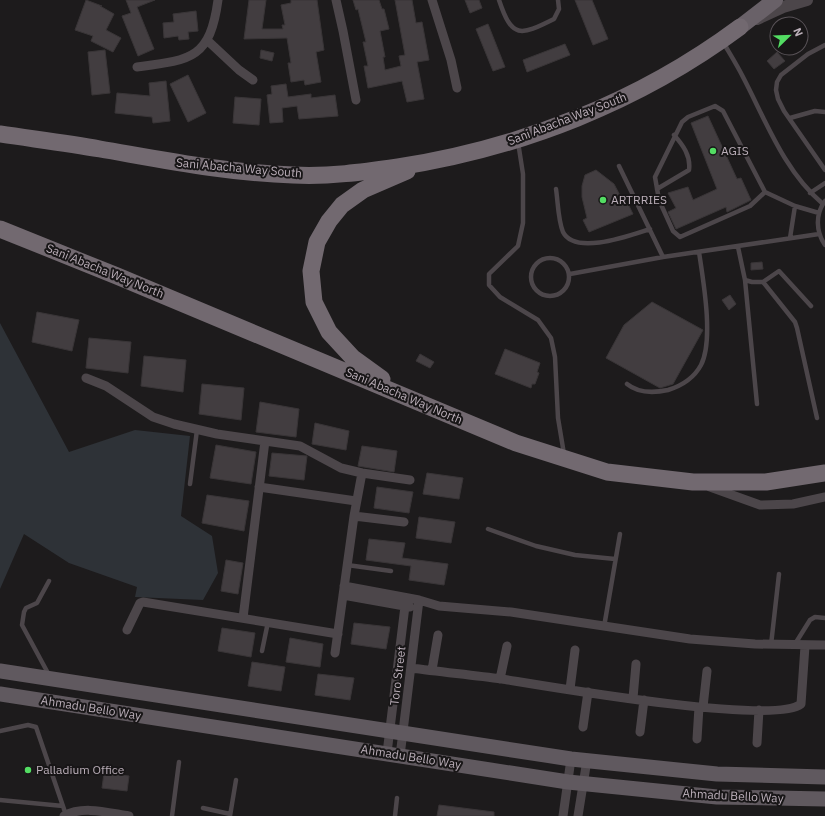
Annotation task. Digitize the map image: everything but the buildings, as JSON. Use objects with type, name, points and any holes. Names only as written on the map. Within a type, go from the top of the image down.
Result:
[{"type":"highway","name":"Sani Abacha Way South","points":[[0,134],[178,163],[293,175],[354,173],[425,163],[448,159],[518,140],[618,101],[670,73],[722,41],[775,0]]},
{"type":"highway","points":[[425,163],[363,190],[342,205],[317,242],[311,271],[314,302],[329,332],[353,358],[382,380],[437,409]]},
{"type":"highway","name":"Sani Abacha Way North","points":[[0,229],[516,443],[607,472],[693,482],[766,482],[825,473]]},
{"type":"main road","name":"Ahmadu Bello Way","points":[[0,672],[571,759],[717,774],[825,777]]},
{"type":"main road","name":"Ahmadu Bello Way","points":[[0,694],[568,782],[717,798],[825,799]]},
{"type":"street","points":[[137,67],[186,58],[198,51],[208,41],[215,19],[218,0]]},
{"type":"street","points":[[336,0],[356,100]]},
{"type":"street","points":[[432,0],[451,60],[457,88]]},
{"type":"street","points":[[740,27],[783,7],[806,0]]},
{"type":"street","points":[[208,41],[239,70],[254,80]]},
{"type":"street","points":[[86,378],[106,386],[153,417],[197,430],[300,446],[341,468],[362,473],[410,480]]},
{"type":"street","points":[[244,618],[265,441]]},
{"type":"street","points":[[334,652],[338,634],[356,501],[362,473]]},
{"type":"street","points":[[693,482],[760,505],[793,504],[825,497]]},
{"type":"street","points":[[259,486],[356,501]]},
{"type":"street","points":[[354,516],[404,522]]},
{"type":"street","points":[[344,591],[419,604],[511,612],[690,639],[771,645],[825,645]]},
{"type":"street","points":[[127,630],[140,604],[143,602],[338,634]]},
{"type":"street","name":"Toro Street","points":[[393,754],[397,733],[406,602]]},
{"type":"street","name":"Toro Street","points":[[393,754],[411,668],[419,604]]},
{"type":"street","points":[[432,670],[438,635]]},
{"type":"street","points":[[500,679],[507,646]]},
{"type":"street","points":[[411,668],[701,707],[771,711],[795,708],[801,704],[805,646]]},
{"type":"street","points":[[570,689],[575,650]]},
{"type":"street","points":[[633,698],[636,664]]},
{"type":"street","points":[[697,739],[707,672]]},
{"type":"street","points":[[583,727],[588,692]]},
{"type":"street","points":[[640,732],[644,700]]},
{"type":"street","points":[[757,743],[759,710]]},
{"type":"street","points":[[564,816],[571,759]]},
{"type":"street","points":[[578,816],[584,783],[586,760]]},
{"type":"street","points":[[65,812],[99,811],[129,816]]},
{"type":"lane","points":[[499,0],[507,22],[513,29],[521,32],[554,18],[559,9],[558,0]]},
{"type":"lane","points":[[722,41],[743,76],[773,137],[793,171],[810,193],[824,203],[819,213],[817,224],[819,234],[825,245]]},
{"type":"lane","points":[[825,45],[808,54],[781,75],[777,82],[778,98],[784,111],[825,170]]},
{"type":"lane","points":[[765,192],[750,206],[680,237],[673,231],[659,200],[655,177],[674,135],[682,122],[688,117],[715,106],[721,108],[765,192],[795,206],[819,213]]},
{"type":"lane","points":[[790,118],[815,111],[825,112]]},
{"type":"lane","points":[[657,189],[689,170],[688,157],[684,146],[674,135]]},
{"type":"lane","points":[[518,140],[523,174],[523,223],[518,246],[489,274],[489,285],[500,297],[538,320],[551,338],[555,357],[558,418],[565,459]]},
{"type":"lane","points":[[619,166],[663,257]]},
{"type":"lane","points":[[810,193],[825,183]]},
{"type":"lane","points":[[556,189],[563,231],[568,239],[576,242],[601,243],[619,240],[650,229]]},
{"type":"lane","points":[[790,238],[795,206]]},
{"type":"lane","points":[[570,274],[663,257],[819,234]]},
{"type":"lane","points":[[738,247],[744,280],[757,404]]},
{"type":"lane","points":[[627,384],[633,390],[661,392],[680,386],[693,377],[701,365],[704,355],[707,325],[706,300],[699,252]]},
{"type":"lane","points":[[548,257],[560,259],[570,274],[567,287],[557,295],[550,296],[538,292],[531,280],[533,267],[537,262],[548,257]]},
{"type":"lane","points":[[744,280],[763,282],[779,271],[811,306]]},
{"type":"lane","points":[[763,282],[795,322],[817,418]]},
{"type":"lane","points":[[190,484],[197,430]]},
{"type":"lane","points":[[488,529],[536,546],[574,554],[615,559]]},
{"type":"lane","points":[[604,627],[620,534]]},
{"type":"lane","points":[[347,565],[391,571]]},
{"type":"lane","points":[[771,645],[779,574]]},
{"type":"lane","points":[[49,580],[37,603],[24,612],[22,625],[52,680]]},
{"type":"lane","points":[[794,646],[810,620],[815,617],[825,618]]},
{"type":"lane","points":[[262,651],[268,622]]},
{"type":"lane","points":[[0,731],[28,725],[36,727],[65,812],[0,800]]},
{"type":"lane","points":[[172,816],[179,762]]},
{"type":"lane","points":[[203,808],[230,815],[236,780]]},
{"type":"lane","points":[[395,816],[397,798]]},
{"type":"shaded area","points":[[0,323],[69,452],[135,430],[190,436],[181,516],[212,536],[218,573],[203,600],[135,597],[137,587],[69,563],[24,534],[0,589]]},
{"type":"place","name":"AGIS","points":[[713,151]]},
{"type":"place","name":"ARTRRIES","points":[[603,200]]},
{"type":"place","name":"Palladium Office","points":[[28,770]]}]
